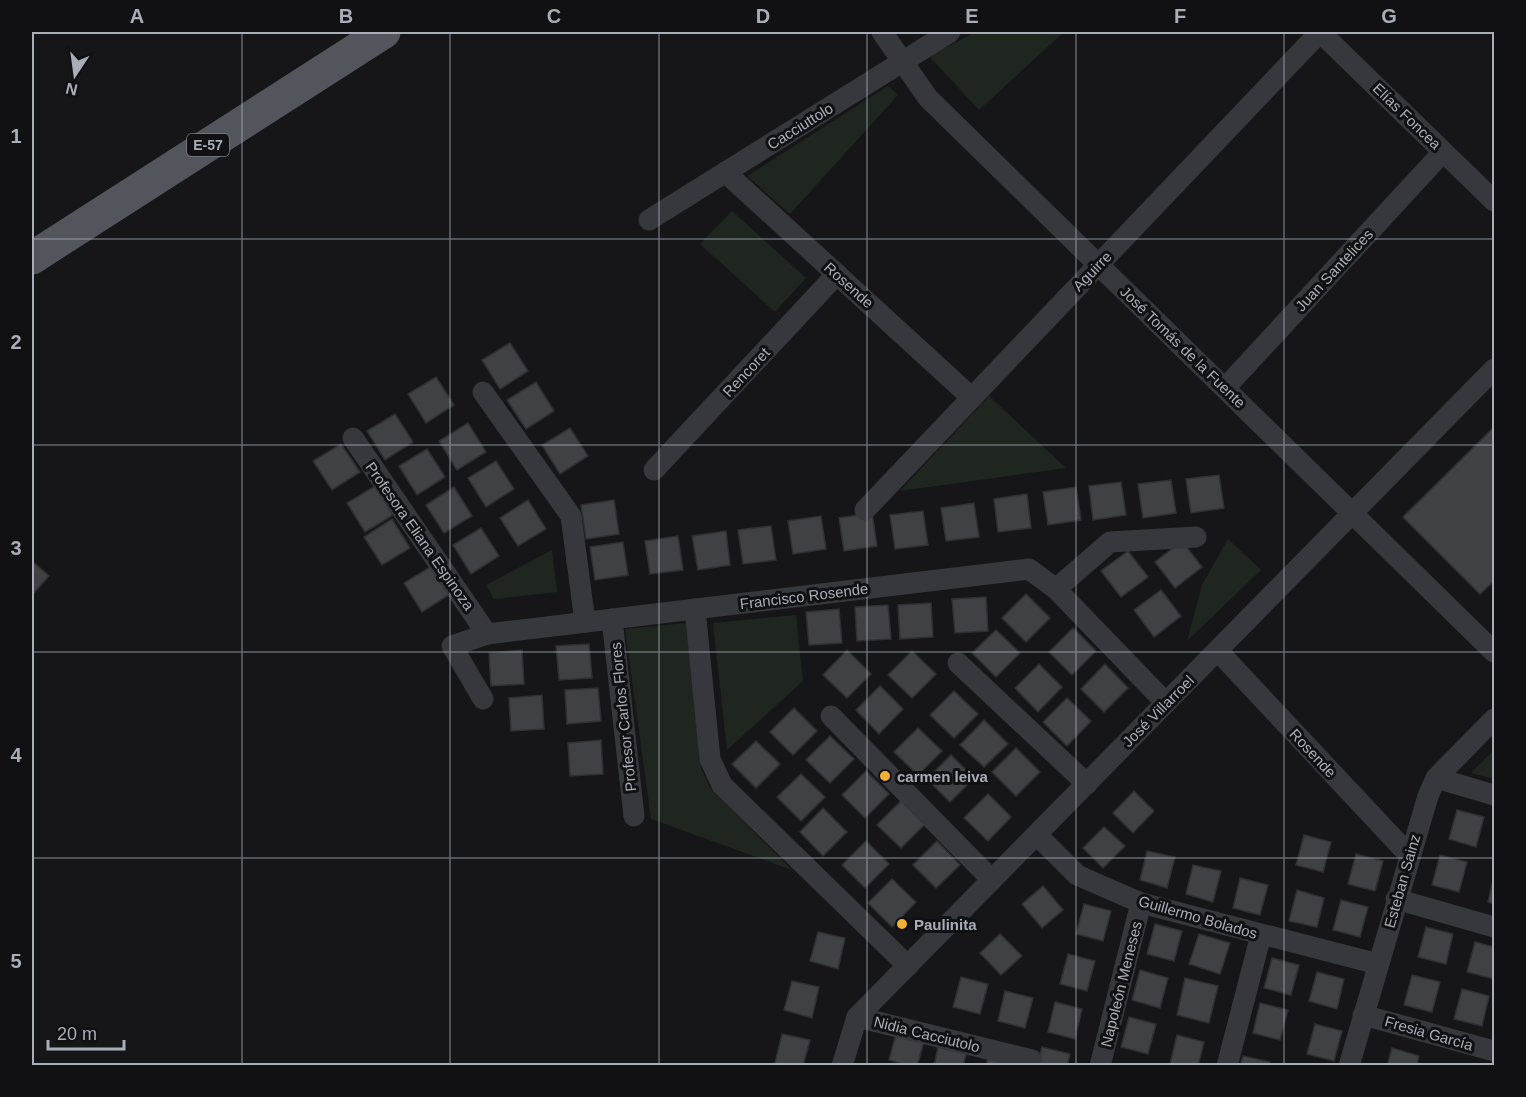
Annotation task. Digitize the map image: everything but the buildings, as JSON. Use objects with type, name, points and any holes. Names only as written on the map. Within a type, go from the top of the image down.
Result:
[{"type":"main road","name":"E-57","points":[[32,258],[384,32]]},
{"type":"street","name":"José Tomás de la Fuente","points":[[882,32],[928,98],[1494,652]]},
{"type":"street","name":"Cacciuttolo","points":[[649,220],[950,32]]},
{"type":"street","name":"Elías Foncea","points":[[1320,32],[1494,201]]},
{"type":"street","name":"Aguirre","points":[[865,510],[1320,32]]},
{"type":"street","name":"Juan Santelices","points":[[1225,388],[1443,152]]},
{"type":"street","name":"Rosende","points":[[725,172],[972,398]]},
{"type":"street","name":"Rencoret","points":[[654,470],[837,274]]},
{"type":"street","name":"José Villarroel","points":[[842,1065],[857,1017],[1494,369]]},
{"type":"street","points":[[483,392],[571,516],[585,622]]},
{"type":"street","name":"Profesora Eliana Espinoza","points":[[353,438],[488,634]]},
{"type":"street","points":[[1056,589],[1110,543],[1196,537]]},
{"type":"street","name":"Francisco Rosende","points":[[483,699],[452,645],[488,634],[1029,569],[1056,589],[1166,703]]},
{"type":"street","points":[[695,609],[710,759],[722,785],[908,966]]},
{"type":"street","name":"Profesor Carlos Flores","points":[[612,619],[634,816]]},
{"type":"street","name":"Rosende","points":[[1218,651],[1409,855]]},
{"type":"street","points":[[958,663],[1087,784]]},
{"type":"street","points":[[831,716],[992,880]]},
{"type":"street","name":"Esteban Sainz","points":[[1349,1065],[1428,796],[1436,778],[1494,719]]},
{"type":"street","points":[[1436,778],[1494,795]]},
{"type":"street","name":"Guillermo Bolados","points":[[1036,835],[1077,875],[1141,903],[1378,964]]},
{"type":"street","points":[[1396,899],[1494,927]]},
{"type":"street","name":"Napoleón Meneses","points":[[1100,1065],[1141,903]]},
{"type":"street","points":[[1227,1065],[1261,935]]},
{"type":"street","name":"Fresia García","points":[[1363,1015],[1494,1052]]},
{"type":"street","name":"Nidia Cacciutolo","points":[[857,1017],[1032,1060]]},
{"type":"shaded area","points":[[976,32],[1064,32],[979,110],[929,56]]},
{"type":"shaded area","points":[[888,86],[898,95],[790,214],[747,176]]},
{"type":"shaded area","points":[[732,211],[806,278],[775,312],[700,244]]},
{"type":"shaded area","points":[[989,396],[1066,468],[900,491]]},
{"type":"shaded area","points":[[1228,539],[1261,570],[1187,641],[1202,585]]},
{"type":"shaded area","points":[[552,550],[557,592],[494,599],[486,585]]},
{"type":"shaded area","points":[[796,615],[803,681],[727,750],[713,623]]},
{"type":"shaded area","points":[[686,623],[701,768],[710,788],[792,870],[651,819],[625,629]]},
{"type":"shaded area","points":[[1494,750],[1494,779],[1471,773]]},
{"type":"place","name":"carmen leiva","points":[[885,776]]},
{"type":"place","name":"Paulinita","points":[[902,924]]}]
